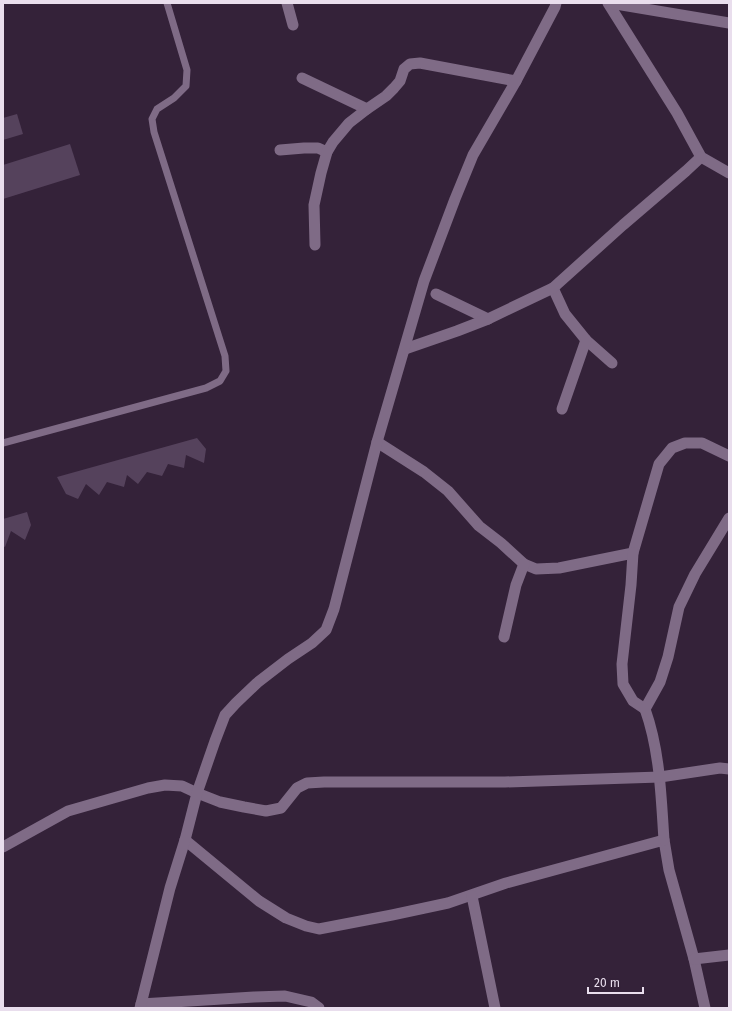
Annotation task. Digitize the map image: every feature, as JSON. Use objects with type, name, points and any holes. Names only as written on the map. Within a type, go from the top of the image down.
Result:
[{"type":"street","points":[[287,3],[293,26]]},
{"type":"street","points":[[313,1006],[285,996],[141,1006],[170,888],[185,840],[197,793],[225,715],[257,683],[312,643],[326,630],[334,608],[377,442],[424,281],[455,199],[474,156],[516,81],[556,3]]},
{"type":"street","points":[[609,3],[729,23]]},
{"type":"street","points":[[609,3],[677,113],[701,157],[729,173]]},
{"type":"street","points":[[315,245],[314,205],[327,152],[333,142],[349,124],[386,96],[394,88],[400,81],[404,69],[410,64],[420,63],[516,81]]},
{"type":"street","points":[[302,78],[367,109]]},
{"type":"street","points":[[280,150],[318,148],[327,152]]},
{"type":"street","points":[[405,349],[457,331],[553,288],[701,157]]},
{"type":"street","points":[[553,288],[565,314],[586,340],[612,363]]},
{"type":"street","points":[[436,294],[488,318]]},
{"type":"street","points":[[562,409],[586,340]]},
{"type":"street","points":[[377,442],[424,472],[448,491],[479,526],[501,542],[524,564],[536,569],[559,568],[633,553]]},
{"type":"street","points":[[705,1008],[694,959],[669,870],[664,840],[660,777],[656,747],[645,709],[633,700],[623,684],[622,664],[633,553],[659,464],[672,448],[685,443],[702,443],[729,456]]},
{"type":"street","points":[[645,709],[660,682],[668,657],[679,607],[695,574],[729,518]]},
{"type":"street","points":[[504,637],[516,585],[524,564]]},
{"type":"street","points":[[3,847],[68,811],[148,788],[165,785],[182,786],[220,802],[266,810],[281,808],[298,788],[307,783],[505,782],[660,777],[720,768],[729,769]]},
{"type":"street","points":[[185,840],[259,901],[286,918],[306,926],[319,929],[448,903],[472,896],[506,883],[664,840]]},
{"type":"street","points":[[472,896],[495,1008]]},
{"type":"street","points":[[694,959],[729,955]]},
{"type":"lane","points":[[3,443],[206,388],[220,381],[226,371],[225,356],[154,132],[152,119],[157,109],[174,98],[186,86],[187,70],[167,3]]},
{"type":"building","points":[[17,114],[23,134],[3,140],[3,118]]},
{"type":"building","points":[[70,144],[80,175],[3,199],[3,165]]},
{"type":"building","points":[[197,438],[206,449],[204,463],[186,455],[184,468],[168,464],[162,476],[147,472],[138,484],[127,475],[124,487],[107,482],[99,495],[86,484],[78,499],[66,494],[57,477]]},
{"type":"building","points":[[27,512],[31,525],[25,540],[11,531],[5,547],[3,546],[3,519]]}]
